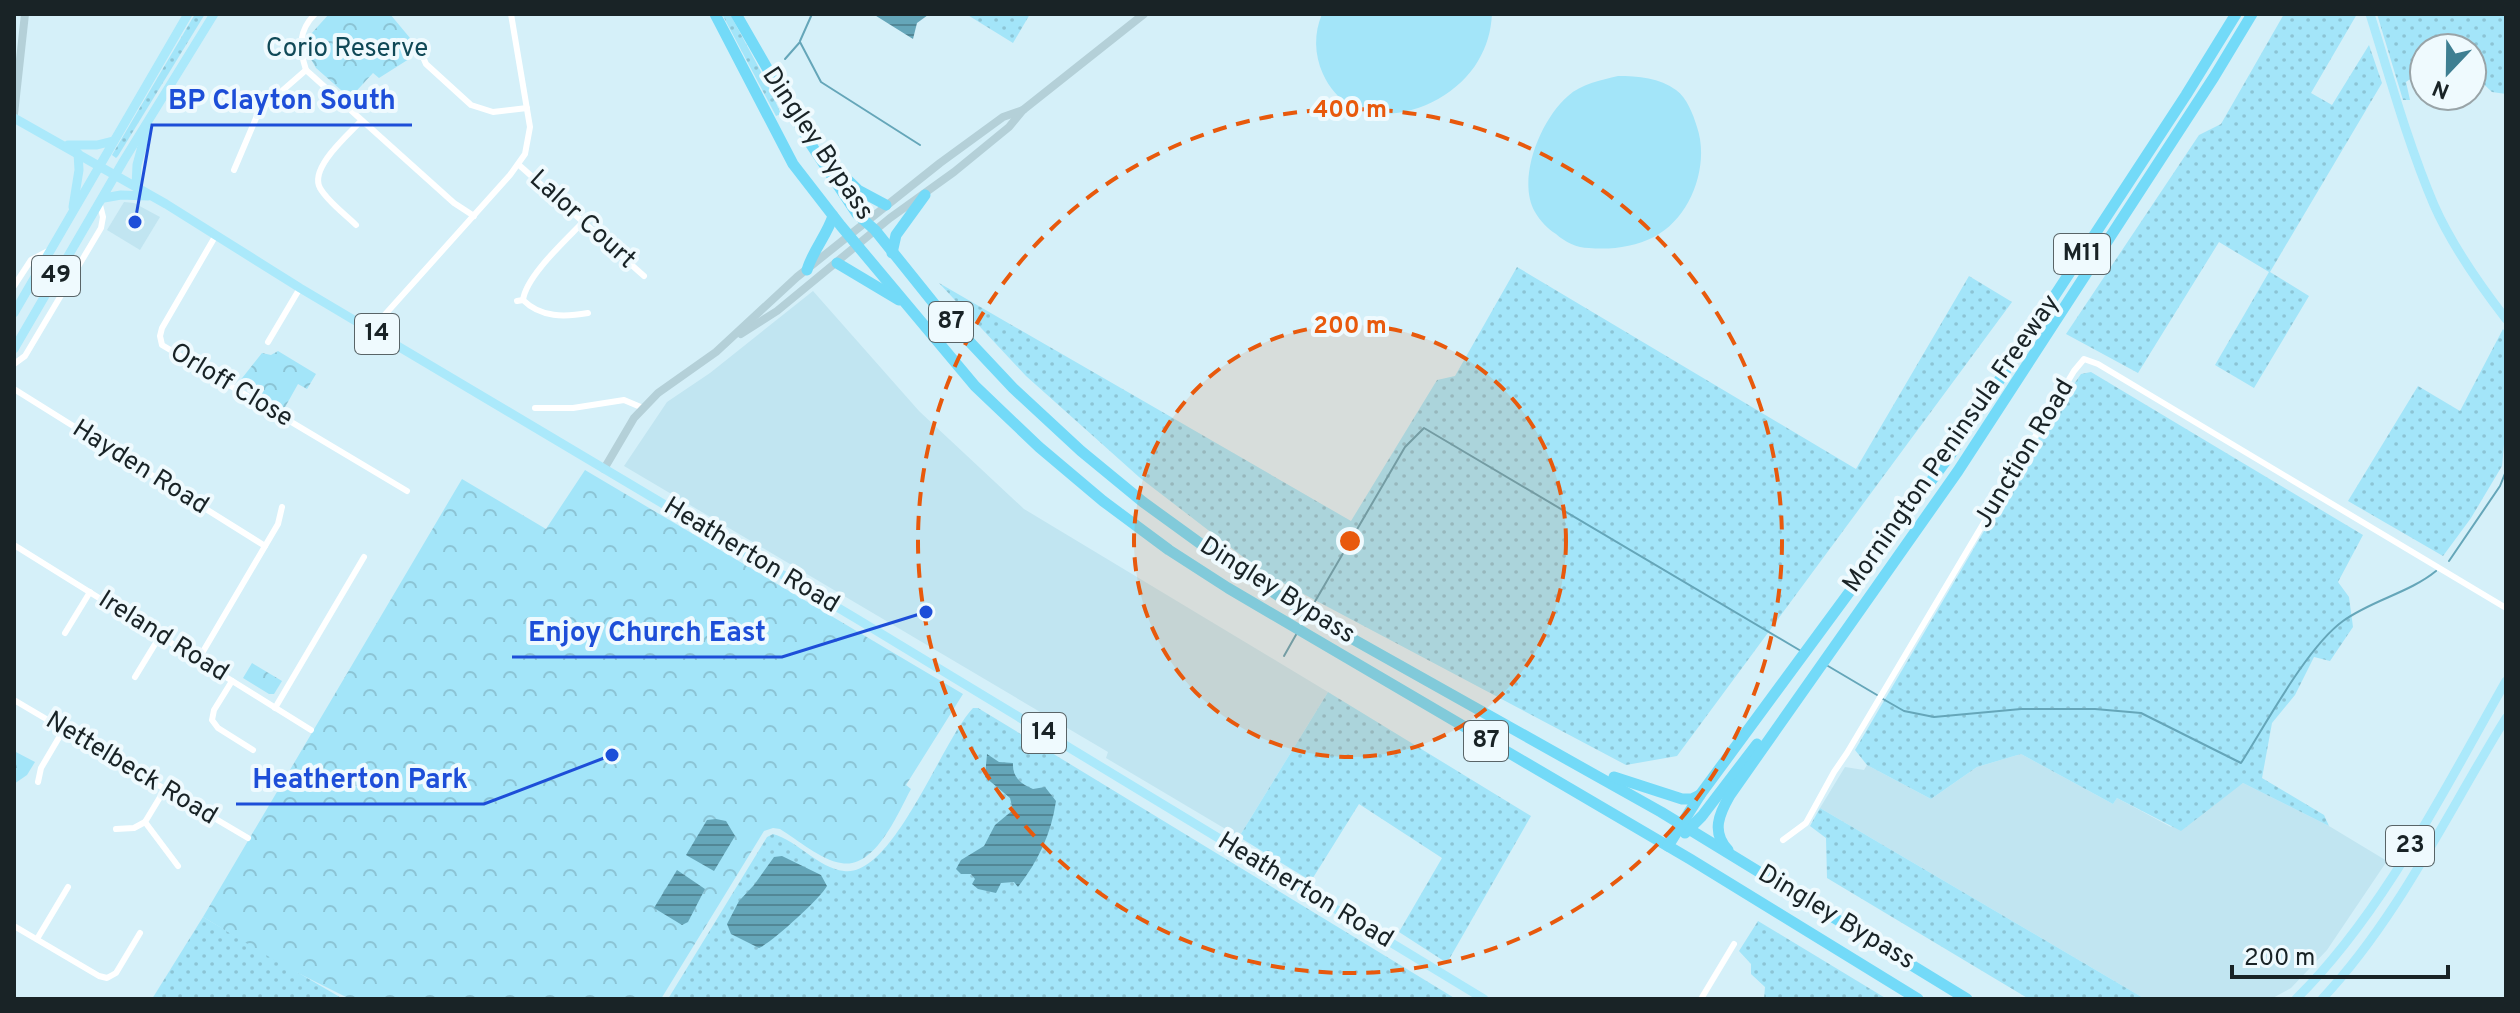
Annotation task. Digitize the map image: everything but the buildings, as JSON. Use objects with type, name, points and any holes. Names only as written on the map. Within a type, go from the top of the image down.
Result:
[{"type":"highway","name":"Dingley Bypass","points":[[715,14],[793,164],[833,216],[984,395],[1103,501],[1169,550],[1293,627],[1669,846],[1918,999]]},
{"type":"highway","name":"Dingley Bypass","points":[[736,14],[810,143],[857,214],[987,361],[1081,451],[1195,540],[1301,610],[1569,758],[1967,999]]},
{"type":"highway","name":"Mornington Peninsula Freeway","points":[[1685,826],[1700,795],[1951,454],[2236,14]]},
{"type":"highway","name":"Mornington Peninsula Freeway","points":[[1734,856],[1718,836],[1720,815],[1730,795],[1958,471],[2252,14]]},
{"type":"highway","points":[[810,143],[858,190],[886,205]]},
{"type":"highway","points":[[892,253],[896,235],[925,195]]},
{"type":"highway","points":[[807,270],[812,252],[826,233],[833,216]]},
{"type":"highway","points":[[837,263],[906,304]]},
{"type":"highway","name":"Mornington Peninsula Freeway","points":[[1685,826],[1784,716]]},
{"type":"highway","points":[[1569,758],[1624,782],[1659,793],[1689,800],[1700,795]]},
{"type":"highway","name":"M11","points":[[1669,846],[1685,826]]},
{"type":"main road","points":[[14,116],[25,14]]},
{"type":"main road","name":"49","points":[[14,313],[188,14]]},
{"type":"main road","name":"49","points":[[14,349],[214,14]]},
{"type":"main road","points":[[870,226],[925,195],[1009,127],[1023,110],[1144,14]]},
{"type":"main road","points":[[2370,14],[2401,115],[2435,207],[2467,264],[2506,319]]},
{"type":"main road","points":[[727,343],[807,270],[854,240],[886,205],[1003,117],[1023,110]]},
{"type":"main road","name":"Heatherton Road","points":[[14,116],[153,196],[300,288],[1484,999]]},
{"type":"main road","points":[[136,186],[137,165],[150,117]]},
{"type":"main road","points":[[64,145],[97,145],[113,141]]},
{"type":"main road","points":[[71,214],[78,181],[78,153]]},
{"type":"main road","points":[[102,202],[121,195],[153,196]]},
{"type":"main road","points":[[604,469],[643,408],[667,386],[777,311],[837,263],[854,240]]},
{"type":"main road","name":"23","points":[[2296,999],[2368,915],[2506,681]]},
{"type":"main road","name":"23","points":[[2322,999],[2389,913],[2506,718]]},
{"type":"main road","points":[[2314,999],[2337,983]]},
{"type":"street","points":[[315,14],[306,23],[301,37],[300,52],[306,70],[454,203],[474,216]]},
{"type":"street","points":[[373,331],[519,165],[525,154],[530,136],[511,14]]},
{"type":"street","points":[[419,48],[426,64],[471,105],[493,112],[527,108]]},
{"type":"street","points":[[234,170],[259,111],[306,70]]},
{"type":"street","points":[[356,225],[325,195],[317,177],[322,165],[361,121]]},
{"type":"street","name":"Lalor Court","points":[[519,165],[644,276]]},
{"type":"street","points":[[14,364],[25,356],[101,228],[102,202]]},
{"type":"street","points":[[454,203],[468,223]]},
{"type":"street","points":[[583,222],[548,261],[520,301],[550,315],[588,313]]},
{"type":"street","name":"Orloff Close","points":[[216,235],[162,328],[162,345],[407,491]]},
{"type":"street","points":[[14,286],[31,260],[51,249]]},
{"type":"street","points":[[268,342],[300,288]]},
{"type":"street","name":"Junction Road","points":[[1783,840],[1806,823],[2074,371],[2084,359],[2098,364],[2506,608]]},
{"type":"street","name":"Hayden Road","points":[[14,389],[265,546]]},
{"type":"street","points":[[535,408],[573,408],[624,400],[643,408]]},
{"type":"street","points":[[198,660],[278,524],[282,507]]},
{"type":"street","name":"Ireland Road","points":[[15,547],[311,730]]},
{"type":"street","points":[[275,708],[364,557]]},
{"type":"street","points":[[65,633],[90,592]]},
{"type":"street","points":[[135,677],[160,636]]},
{"type":"street","points":[[232,681],[214,710],[212,720],[218,728],[253,750]]},
{"type":"street","name":"Nettelbeck Road","points":[[14,700],[248,838]]},
{"type":"street","points":[[38,782],[41,768],[64,729]]},
{"type":"street","points":[[116,829],[134,828],[145,822],[165,789]]},
{"type":"street","points":[[145,822],[178,866]]},
{"type":"street","points":[[37,939],[68,887]]},
{"type":"street","points":[[14,926],[107,978],[116,973],[140,933]]},
{"type":"street","points":[[1701,999],[1734,944]]},
{"type":"shaded area","points":[[873,14],[928,15],[917,23],[913,39]]},
{"type":"shaded area","points":[[124,202],[134,203],[160,217],[140,250],[107,230]]},
{"type":"shaded area","points":[[813,291],[919,411],[1024,509],[1328,692],[1239,837],[1106,758],[1108,752],[624,466],[667,402],[710,373]]},
{"type":"shaded area","points":[[987,754],[999,762],[1013,763],[1014,772],[1021,782],[1033,789],[1045,787],[1056,801],[1043,847],[1032,867],[1018,887],[1014,882],[1001,883],[996,893],[978,889],[972,884],[975,879],[971,874],[961,874],[956,869],[961,860],[984,846],[995,825],[1013,810],[1010,798],[985,777]]},
{"type":"shaded area","points":[[2021,754],[2113,804],[2117,798],[2171,827],[2243,783],[2329,826],[2387,861],[2327,950],[2291,988],[2271,999],[2145,999],[1820,808],[1845,767],[1864,770],[1867,765],[1931,799],[1977,767]]},
{"type":"shaded area","points":[[707,820],[726,821],[735,836],[714,871],[686,855]]},
{"type":"shaded area","points":[[782,856],[821,875],[827,886],[795,920],[759,948],[731,934],[727,924],[739,901],[774,857]]},
{"type":"shaded area","points":[[677,870],[705,889],[688,922],[682,925],[654,908]]},
{"type":"green space","points":[[195,14],[205,14],[116,158],[112,155]]},
{"type":"green space","name":"Corio Reserve","points":[[329,14],[390,14],[410,38],[405,49],[409,59],[379,78],[373,73],[350,98],[316,68],[308,54],[311,34]]},
{"type":"green space","points":[[722,14],[730,14],[781,114],[776,116]]},
{"type":"green space","points":[[966,14],[1030,14],[1013,43]]},
{"type":"green space","points":[[1322,14],[1492,14],[1484,50],[1464,80],[1445,95],[1423,106],[1400,112],[1377,113],[1356,108],[1337,95],[1323,74],[1316,44]]},
{"type":"green space","points":[[2284,14],[2357,14],[2311,93],[2332,105],[2369,45],[2382,83],[2270,272],[2309,296],[2254,388],[2215,365],[2269,272],[2219,242],[2138,373],[2066,334],[2199,135],[2221,124]]},
{"type":"green space","points":[[2377,14],[2506,14],[2506,94],[2488,88],[2488,32],[2408,32],[2408,100],[2403,100]]},
{"type":"green space","points":[[1618,76],[1656,80],[1683,97],[1697,127],[1701,158],[1699,173],[1687,204],[1678,217],[1654,237],[1622,247],[1580,247],[1560,237],[1537,215],[1530,198],[1530,167],[1541,134],[1558,106],[1579,88]]},
{"type":"green space","points":[[1517,267],[1856,469],[1969,276],[2012,302],[1677,756],[1626,765],[1264,573],[1139,477],[1026,376],[939,283],[1351,521],[1437,380],[1455,376]]},
{"type":"green space","points":[[2503,329],[2506,333],[2506,423],[2502,466],[2471,518],[2443,556],[2348,501],[2418,386],[2460,411]]},
{"type":"green space","points":[[278,351],[316,374],[307,389],[298,384],[284,409],[239,382],[262,353],[271,355]]},
{"type":"green space","points":[[2091,372],[2363,535],[2338,582],[2349,597],[2353,627],[2330,661],[2314,657],[2295,695],[2272,723],[2262,778],[2324,815],[2329,826],[2243,783],[2181,831],[2117,798],[2113,804],[2021,754],[1977,767],[1931,799],[1867,765],[1855,750],[2053,414],[2081,374]]},
{"type":"green space","points":[[585,470],[963,694],[906,785],[911,789],[875,849],[853,863],[841,863],[818,854],[780,829],[764,831],[661,999],[350,999],[286,967],[203,917],[462,479],[546,529]]},
{"type":"green space","points":[[252,663],[282,681],[274,694],[243,678]]},
{"type":"green space","points":[[1328,692],[1531,816],[1447,963],[1399,932],[1442,858],[1359,804],[1311,881],[1239,837]]},
{"type":"green space","points":[[973,708],[978,708],[1456,999],[668,999],[767,837],[773,834],[782,837],[835,869],[844,871],[862,867],[880,853],[898,831]]},
{"type":"green space","points":[[14,751],[35,762],[27,775],[14,784]]},
{"type":"green space","points":[[1820,808],[2145,999],[2029,999],[1827,878],[1826,838],[1810,826]]},
{"type":"green space","points":[[203,917],[343,999],[152,999]]},
{"type":"green space","points":[[1758,921],[1887,999],[1764,999],[1765,987],[1751,974],[1751,964],[1739,951]]},
{"type":"waterway","points":[[800,41],[812,14]]},
{"type":"waterway","points":[[785,59],[800,42],[821,82],[920,145]]},
{"type":"waterway","points":[[1310,610],[1405,447],[1424,428],[1801,651]]},
{"type":"waterway","points":[[2449,561],[2500,486],[2506,471]]},
{"type":"waterway","points":[[1883,699],[1904,711],[1934,717],[2021,709],[2095,709],[2141,713],[2241,763],[2288,687],[2329,633],[2366,607],[2436,571]]},
{"type":"waterway","points":[[1284,656],[1297,633]]},
{"type":"waterway","points":[[1828,666],[1877,695]]},
{"type":"place","name":"BP Clayton South","points":[[135,222]]},
{"type":"place","name":"Enjoy Church East","points":[[926,612]]},
{"type":"place","name":"Heatherton Park","points":[[612,755]]}]
